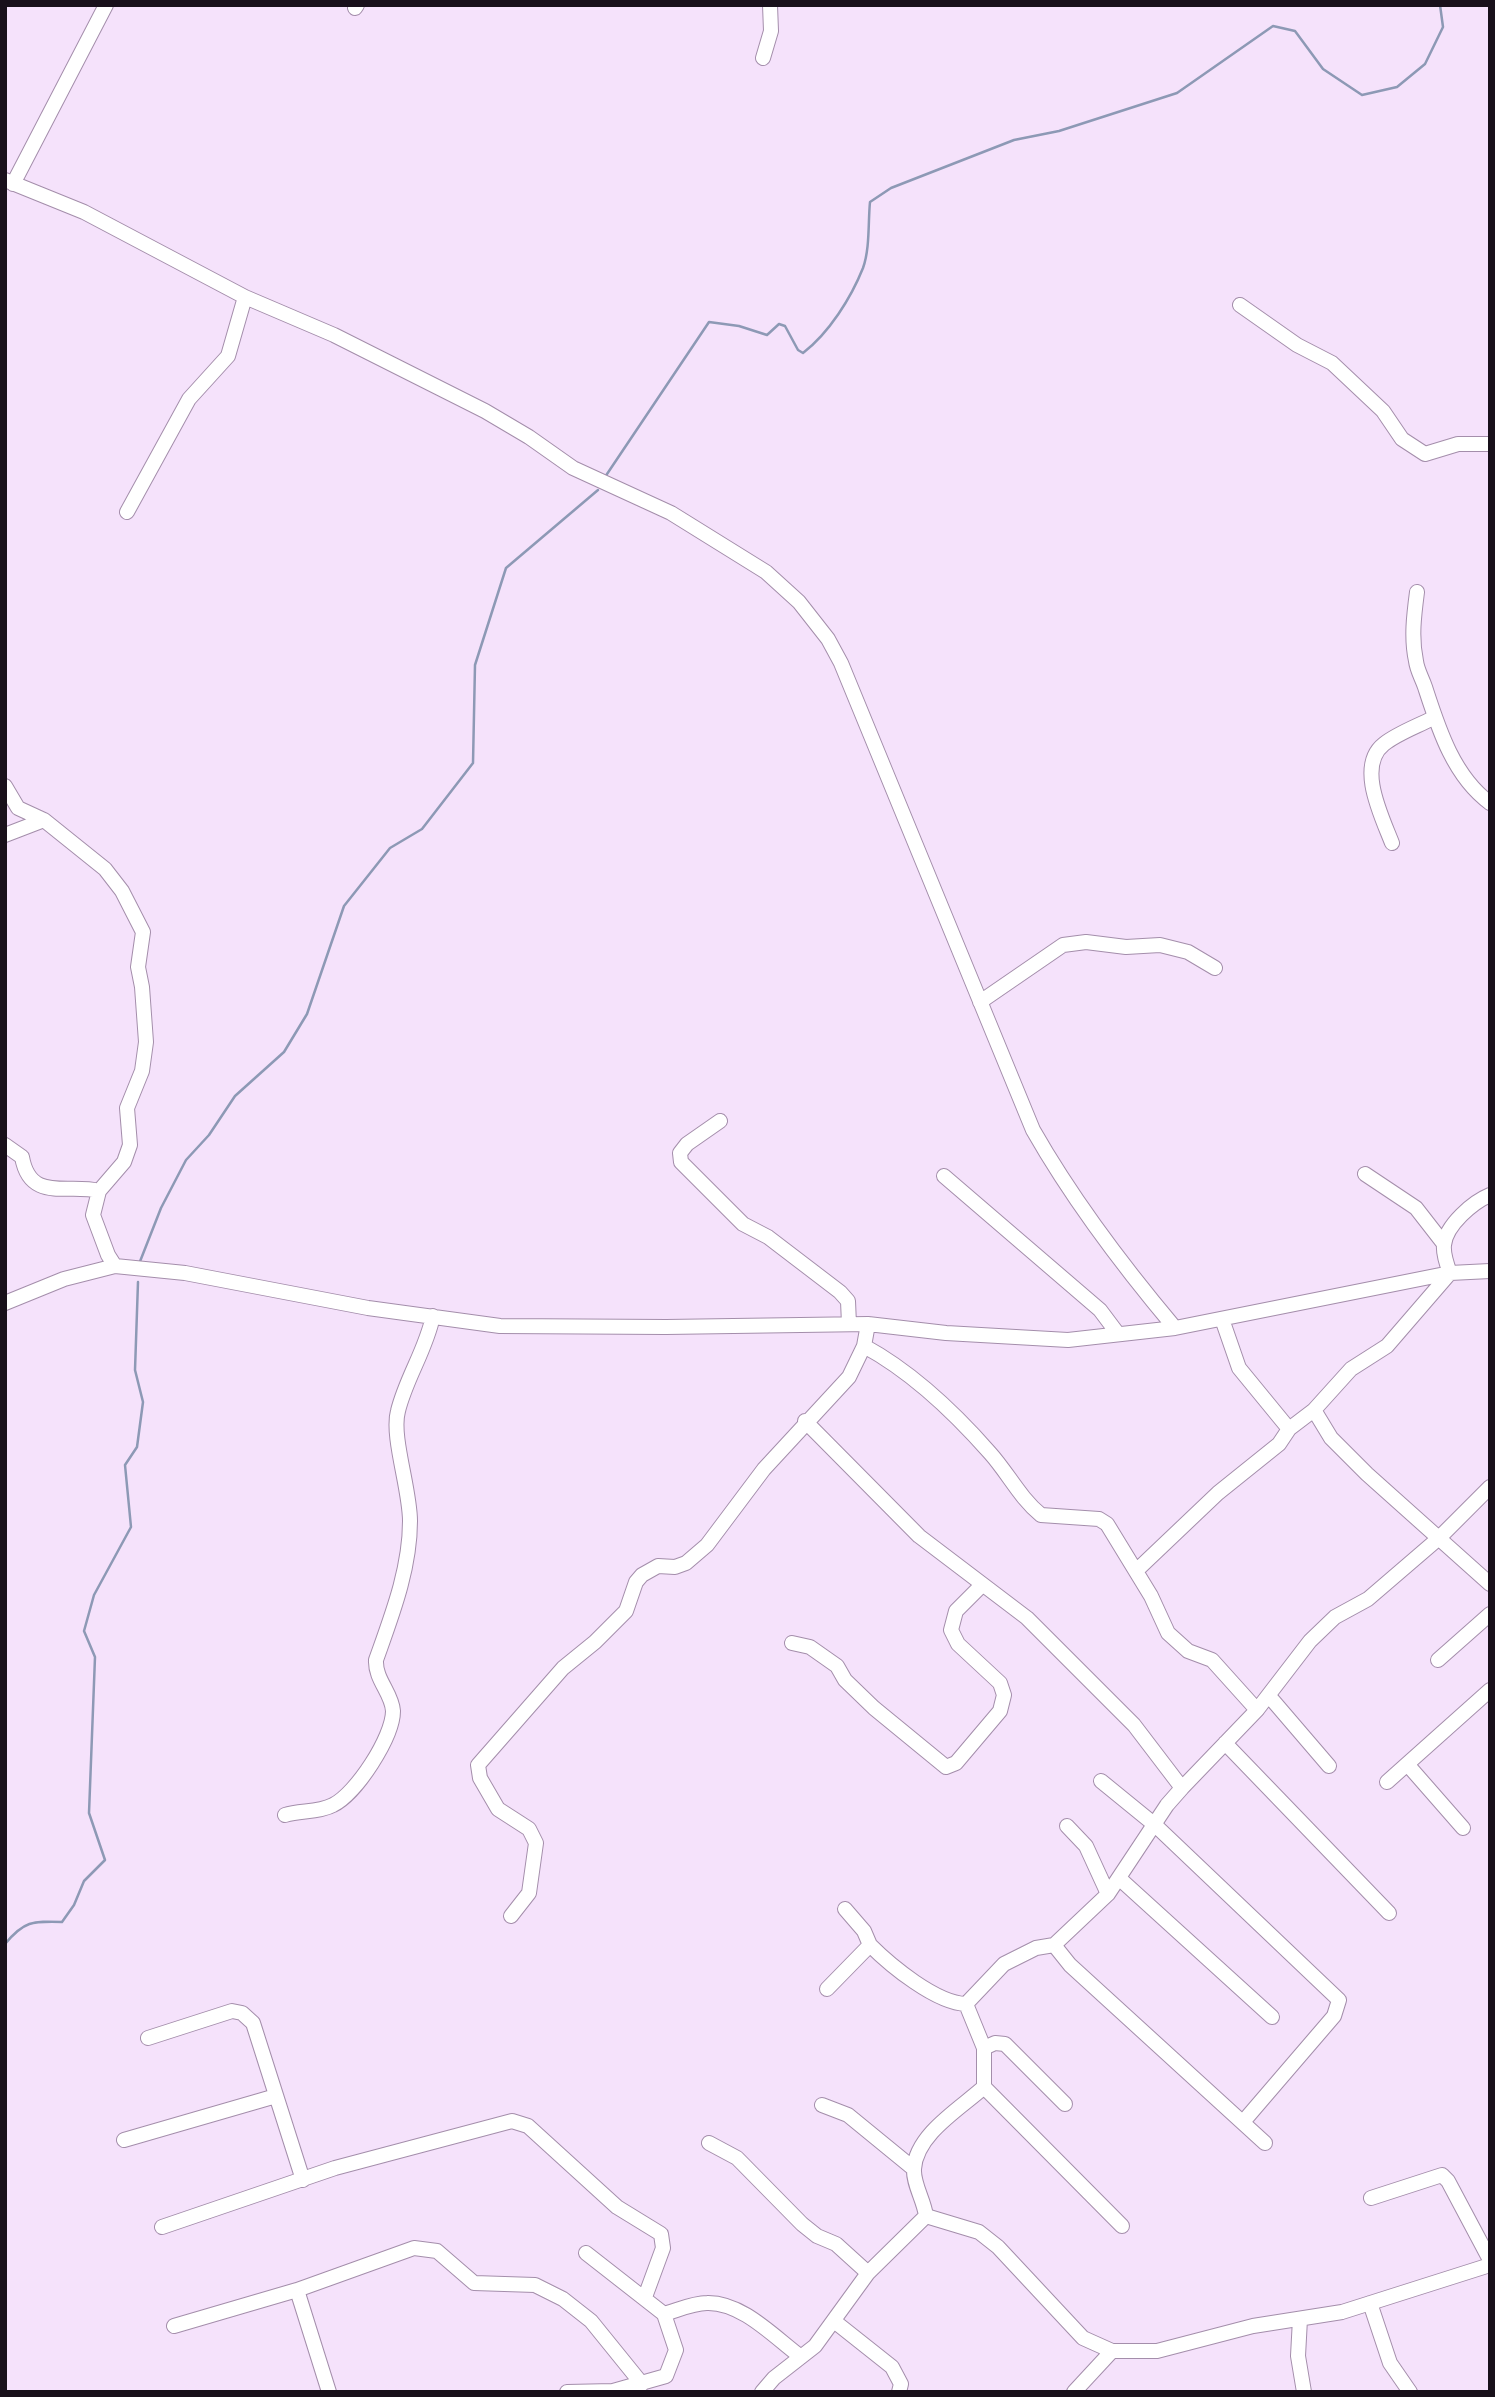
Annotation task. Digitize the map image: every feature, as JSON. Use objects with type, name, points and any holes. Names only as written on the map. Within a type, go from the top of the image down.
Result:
[{"type":"street","points":[[106,5],[9,182],[84,212],[244,297],[334,335],[485,411],[530,437],[573,468],[671,513],[766,572],[799,602],[828,639],[841,663],[1033,1130],[1066,1188],[1109,1248],[1175,1328]]},
{"type":"street","points":[[763,58],[771,31],[770,5]]},
{"type":"street","points":[[127,512],[189,399],[228,356],[244,297]]},
{"type":"street","points":[[1240,305],[1297,345],[1332,363],[1383,411],[1396,433],[1425,454],[1458,444],[1490,444]]},
{"type":"street","points":[[1417,592],[1413,629],[1416,663],[1433,718],[1452,755],[1474,788],[1490,803]]},
{"type":"street","points":[[1392,843],[1372,781],[1375,754],[1384,744],[1433,718]]},
{"type":"street","points":[[5,786],[18,808],[44,820],[105,869],[122,891],[143,932],[143,947],[138,967],[146,1042],[142,1072],[127,1108],[130,1145],[124,1162],[99,1191],[93,1215],[115,1266]]},
{"type":"street","points":[[5,835],[44,820]]},
{"type":"street","points":[[980,1002],[1063,945],[1086,942],[1126,947],[1160,945],[1188,952],[1215,968]]},
{"type":"street","points":[[720,1121],[687,1144],[680,1153],[681,1162],[743,1224],[768,1237],[840,1292],[848,1301],[849,1324]]},
{"type":"street","points":[[5,1145],[22,1157],[24,1170],[40,1186],[54,1190],[86,1188],[99,1191]]},
{"type":"street","points":[[1365,1174],[1416,1208],[1444,1244],[1450,1273]]},
{"type":"street","points":[[944,1176],[1100,1310],[1118,1335]]},
{"type":"street","points":[[1444,1244],[1448,1233],[1468,1209],[1490,1195]]},
{"type":"street","points":[[5,1303],[64,1279],[115,1266],[185,1273],[368,1308],[467,1323],[535,1327],[867,1324],[946,1333],[1068,1340],[1175,1328],[1450,1273],[1490,1271]]},
{"type":"street","points":[[1136,1571],[1218,1493],[1279,1444],[1289,1429],[1314,1410],[1351,1369],[1396,1337],[1450,1273]]},
{"type":"street","points":[[285,1815],[324,1808],[341,1799],[376,1760],[392,1717],[391,1705],[375,1672],[376,1660],[402,1585],[410,1524],[406,1479],[396,1433],[398,1411],[427,1342],[433,1316]]},
{"type":"street","points":[[1222,1319],[1239,1367],[1289,1429]]},
{"type":"street","points":[[511,1916],[529,1893],[536,1843],[529,1829],[498,1809],[480,1779],[478,1765],[563,1668],[595,1642],[625,1611],[636,1582],[642,1576],[658,1566],[675,1567],[686,1563],[707,1545],[764,1469],[805,1421],[840,1389],[864,1346],[867,1324]]},
{"type":"street","points":[[864,1346],[913,1376],[990,1453],[1015,1488],[1041,1515],[1099,1519],[1112,1530],[1168,1633],[1188,1651],[1212,1660],[1257,1710]]},
{"type":"street","points":[[1314,1410],[1331,1438],[1490,1584]]},
{"type":"street","points":[[805,1421],[919,1535],[1027,1618],[1135,1725],[1182,1788]]},
{"type":"street","points":[[966,2004],[1004,1964],[1036,1948],[1054,1945],[1108,1894],[1182,1788],[1257,1710],[1310,1641],[1335,1617],[1368,1599],[1439,1538],[1490,1487]]},
{"type":"street","points":[[792,1643],[810,1647],[837,1667],[845,1680],[874,1708],[946,1768],[956,1763],[1000,1711],[1004,1695],[1000,1683],[958,1644],[951,1630],[956,1611],[982,1585]]},
{"type":"street","points":[[1438,1660],[1490,1614]]},
{"type":"street","points":[[1387,1782],[1490,1690]]},
{"type":"street","points":[[1269,1696],[1329,1766]]},
{"type":"street","points":[[1225,1743],[1389,1913]]},
{"type":"street","points":[[1408,1764],[1463,1828]]},
{"type":"street","points":[[1101,1781],[1155,1825],[1339,2000],[1334,2016],[1243,2122]]},
{"type":"street","points":[[1067,1826],[1086,1846],[1108,1894]]},
{"type":"street","points":[[1120,1879],[1272,2017]]},
{"type":"street","points":[[845,1909],[864,1931],[870,1945],[921,1986],[955,2003],[966,2004]]},
{"type":"street","points":[[827,1989],[870,1945]]},
{"type":"street","points":[[1054,1945],[1070,1965],[1265,2143]]},
{"type":"street","points":[[966,2004],[984,2048],[984,2087],[1122,2226]]},
{"type":"street","points":[[148,2038],[232,2011],[243,2013],[253,2023],[303,2180]]},
{"type":"street","points":[[984,2048],[995,2043],[1004,2044],[1065,2104]]},
{"type":"street","points":[[914,2169],[926,2141],[984,2087]]},
{"type":"street","points":[[124,2140],[276,2096]]},
{"type":"street","points":[[821,2105],[848,2115],[914,2169],[926,2216]]},
{"type":"street","points":[[162,2227],[335,2168],[512,2121],[527,2126],[617,2207],[661,2234],[663,2248],[645,2297]]},
{"type":"street","points":[[709,2143],[737,2158],[802,2224],[817,2236],[836,2244],[868,2273]]},
{"type":"street","points":[[926,2216],[979,2232],[998,2246],[1083,2338],[1112,2351],[1157,2351],[1253,2326],[1300,2319],[1370,2303],[1490,2262],[1448,2180],[1442,2175],[1371,2198]]},
{"type":"street","points":[[762,2392],[815,2346],[868,2273],[926,2216]]},
{"type":"street","points":[[174,2326],[297,2290],[414,2248],[437,2251],[474,2283],[536,2285],[563,2299],[591,2321],[642,2384]]},
{"type":"street","points":[[567,2392],[613,2391],[666,2376],[676,2350],[664,2314],[586,2253]]},
{"type":"street","points":[[297,2290],[329,2392]]},
{"type":"street","points":[[664,2314],[706,2303],[725,2305],[741,2313],[801,2357]]},
{"type":"street","points":[[1370,2303],[1390,2363],[1410,2392]]},
{"type":"street","points":[[1300,2319],[1298,2356],[1304,2392]]},
{"type":"street","points":[[834,2321],[892,2367],[901,2384],[900,2392]]},
{"type":"street","points":[[1074,2392],[1112,2351]]},
{"type":"waterway","points":[[605,477],[709,322],[739,326],[767,335],[779,324],[785,326],[798,350],[803,353],[813,345],[838,314],[863,268],[868,244],[870,202],[891,188],[1014,140],[1059,131],[1177,93],[1273,26],[1295,31],[1323,69],[1362,95],[1397,87],[1425,64],[1443,27],[1440,5]]},
{"type":"waterway","points":[[139,1264],[161,1208],[186,1160],[209,1135],[235,1096],[284,1052],[307,1014],[344,906],[390,848],[422,829],[473,763],[475,665],[506,568],[598,490]]},
{"type":"waterway","points":[[5,1944],[29,1924],[62,1922],[74,1905],[84,1881],[105,1860],[89,1813],[95,1657],[84,1631],[94,1595],[131,1527],[125,1465],[137,1447],[143,1402],[135,1370],[138,1282]]}]
